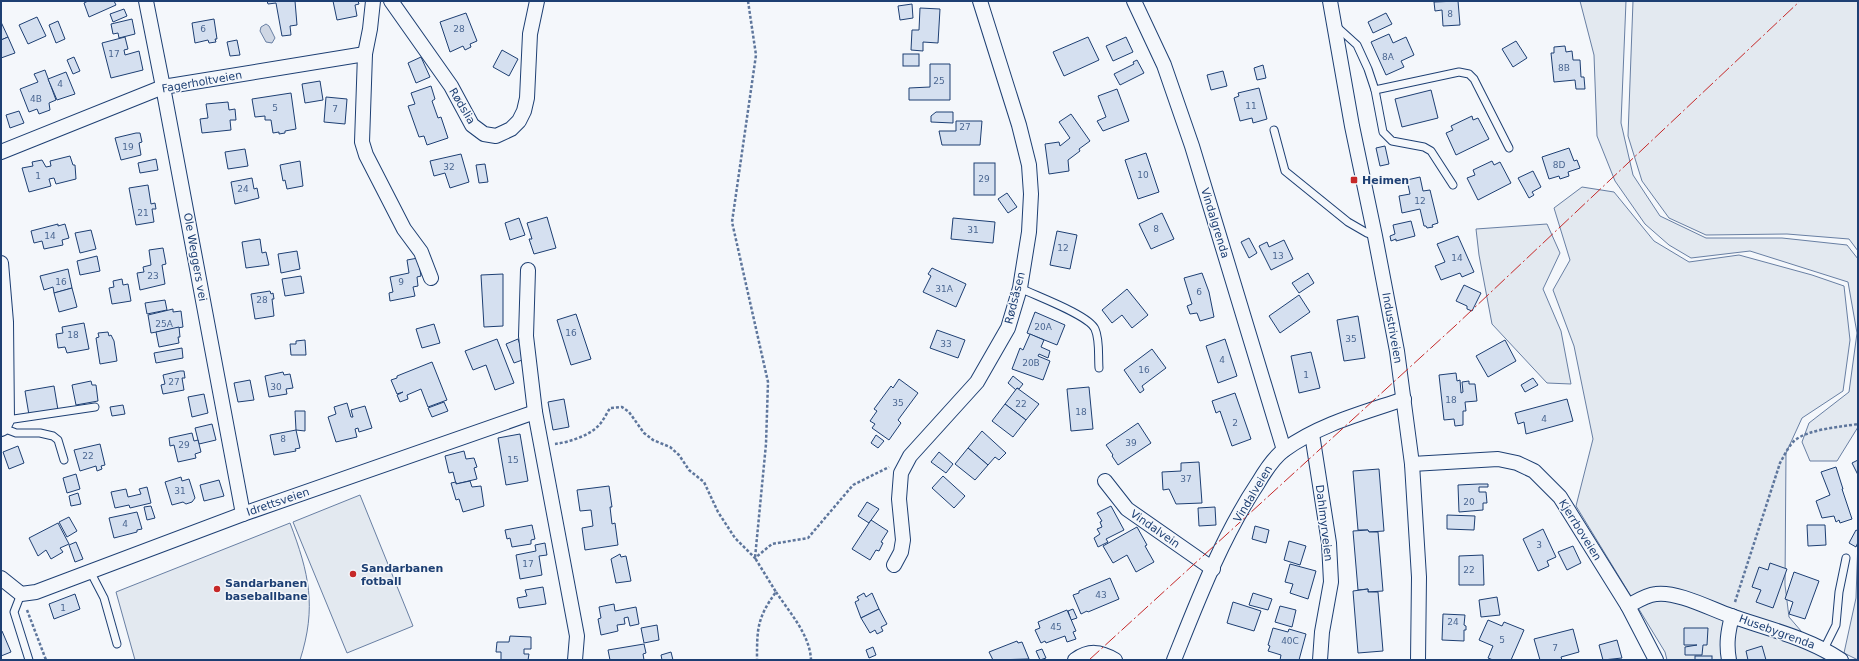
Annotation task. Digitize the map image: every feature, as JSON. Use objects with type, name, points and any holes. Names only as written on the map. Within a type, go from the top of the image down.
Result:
[{"type":"street","name":"Ole Weggers vei","points":[[146,1],[164,87],[243,514]]},
{"type":"street","points":[[372,1],[370,29],[365,54],[362,142],[366,155],[404,229],[421,252],[431,278]]},
{"type":"street","name":"Rødslia","points":[[391,1],[451,86],[472,125],[484,134],[496,136],[511,129],[519,121],[524,110],[530,34],[537,1]]},
{"type":"street","name":"Rødsåsen","points":[[894,565],[901,552],[903,540],[899,499],[901,473],[910,456],[977,382],[1008,328],[1020,288],[1029,232],[1031,194],[1029,165],[1019,125],[980,1]]},
{"type":"street","name":"Vindalgrenda","points":[[1134,1],[1164,65],[1192,146],[1284,450]]},
{"type":"street","name":"Industriveien","points":[[1330,1],[1352,126],[1397,351],[1404,399],[1412,464],[1419,578],[1418,660]]},
{"type":"street","name":"Fagerholtveien","points":[[1,152],[164,87],[365,54]]},
{"type":"street","points":[[1,263],[6,322],[4,426]]},
{"type":"street","points":[[528,270],[526,336],[535,412],[577,636],[575,660]]},
{"type":"street","name":"Vindalveien","points":[[1174,660],[1194,611],[1245,502],[1270,465],[1284,450],[1324,427],[1404,399]]},
{"type":"street","name":"Idrettsveien","points":[[21,594],[36,592],[243,514],[535,412]]},
{"type":"street","name":"Dahlmyrveien","points":[[1312,434],[1329,544],[1331,582],[1322,632],[1320,660]]},
{"type":"street","name":"Kjerrboveien","points":[[1412,464],[1498,459],[1517,463],[1534,471],[1560,497],[1628,606],[1656,660]]},
{"type":"street","name":"Vindalvein","points":[[1105,481],[1127,509],[1213,569]]},
{"type":"street","points":[[1,578],[21,594]]},
{"type":"street","name":"Husebygrenda","points":[[1628,606],[1657,593],[1676,596],[1732,616],[1778,630],[1824,649],[1841,660]]},
{"type":"street","name":"Husebygrenda","points":[[1729,660],[1727,648],[1728,633],[1732,616]]},
{"type":"street","points":[[1075,660],[1082,655],[1094,652],[1102,653],[1115,660]]},
{"type":"lane","points":[[1335,24],[1356,45],[1375,90],[1383,132],[1392,141],[1424,147],[1432,151],[1453,185]]},
{"type":"lane","points":[[1375,90],[1459,72],[1469,74],[1474,79],[1509,148]]},
{"type":"lane","points":[[1274,130],[1285,171],[1352,225],[1375,236]]},
{"type":"lane","points":[[1020,288],[1074,312],[1091,323],[1098,337],[1099,368]]},
{"type":"lane","points":[[4,426],[95,408]]},
{"type":"lane","points":[[4,426],[16,433],[40,433],[53,436],[58,440],[64,460]]},
{"type":"lane","points":[[1824,649],[1836,625],[1839,592],[1846,558]]},
{"type":"lane","points":[[90,571],[104,598],[117,644]]},
{"type":"lane","points":[[21,594],[14,612],[29,660]]},
{"type":"path","points":[[748,1],[756,55],[732,222],[768,382],[766,444],[755,558]]},
{"type":"path","points":[[541,446],[566,443],[587,434],[599,425],[610,408],[622,407],[629,412],[644,433],[653,440],[670,447],[679,455],[689,470],[704,482],[718,512],[735,538],[755,558],[802,631],[811,649],[811,660]]},
{"type":"path","points":[[1732,616],[1735,600],[1780,463],[1788,449],[1794,441],[1808,434],[1858,424]]},
{"type":"path","points":[[755,558],[772,544],[808,538],[853,485],[910,456]]},
{"type":"path","points":[[757,660],[757,629],[766,606],[776,592]]},
{"type":"path","points":[[21,594],[46,660]]},
{"type":"shaded area","points":[[1580,1],[1626,1],[1621,123],[1633,175],[1660,216],[1706,238],[1782,238],[1847,245],[1858,259],[1858,427],[1837,461],[1810,461],[1802,442],[1809,423],[1849,392],[1857,333],[1848,282],[1750,251],[1691,258],[1669,245],[1645,224],[1615,181],[1597,136],[1594,55]]},
{"type":"shaded area","points":[[1633,1],[1858,1],[1858,251],[1849,239],[1787,234],[1706,235],[1669,218],[1642,181],[1628,136]]},
{"type":"shaded area","points":[[266,24],[269,26],[275,38],[272,43],[266,42],[260,31],[261,27]]},
{"type":"shaded area","points":[[1582,187],[1614,192],[1654,241],[1689,262],[1739,255],[1812,275],[1844,286],[1850,340],[1843,391],[1802,418],[1786,453],[1785,585],[1789,617],[1826,660],[1667,660],[1665,652],[1576,506],[1593,439],[1574,346],[1553,290],[1570,260],[1554,208]]},
{"type":"shaded area","points":[[1547,224],[1560,253],[1543,289],[1561,331],[1571,384],[1547,383],[1492,324],[1479,255],[1476,229]]},
{"type":"shaded area","name":"Sandarbanen fotball","points":[[360,495],[413,626],[347,653],[293,522]]},
{"type":"shaded area","name":"Sandarbanen baseballbane","points":[[290,523],[302,558],[308,590],[308,623],[300,660],[135,660],[116,592]]},
{"type":"shaded area","points":[[1858,539],[1858,660],[1844,653],[1856,598]]},
{"type":"building","points":[[88,1],[114,1],[116,5],[89,17],[84,3]]},
{"type":"building","points":[[267,1],[295,1],[297,25],[290,26],[291,35],[282,36],[276,3],[268,4]]},
{"type":"building","points":[[333,1],[358,1],[359,4],[355,5],[357,16],[337,20]]},
{"type":"building","points":[[1458,1],[1460,25],[1443,26],[1442,10],[1435,11],[1434,2]]},
{"type":"building","points":[[912,4],[913,18],[900,20],[898,6]]},
{"type":"building","points":[[920,8],[940,9],[938,43],[923,42],[923,51],[911,50],[912,30],[919,30]]},
{"type":"building","points":[[124,9],[127,16],[113,22],[110,14]]},
{"type":"building","points":[[466,13],[477,41],[470,44],[471,47],[465,50],[463,46],[450,52],[440,22]]},
{"type":"building","points":[[1386,13],[1392,24],[1373,33],[1368,22]]},
{"type":"building","points":[[37,17],[46,36],[28,44],[19,25]]},
{"type":"building","points":[[132,19],[135,34],[119,38],[118,33],[113,34],[111,24]]},
{"type":"building","points":[[214,19],[217,39],[215,39],[216,42],[209,43],[208,40],[195,43],[192,23]]},
{"type":"building","points":[[58,21],[65,39],[56,43],[49,25]]},
{"type":"building","points":[[1,22],[8,37],[1,40]]},
{"type":"building","points":[[1389,34],[1393,43],[1406,37],[1414,55],[1401,61],[1404,67],[1386,75],[1371,42]]},
{"type":"building","points":[[8,37],[15,53],[1,58],[1,40]]},
{"type":"building","points":[[125,37],[128,49],[124,50],[125,55],[139,51],[143,70],[111,78],[102,43]]},
{"type":"building","points":[[1088,37],[1099,60],[1064,76],[1053,52]]},
{"type":"building","points":[[1126,37],[1133,52],[1113,61],[1106,46]]},
{"type":"building","points":[[237,40],[240,55],[230,56],[227,42]]},
{"type":"building","points":[[1516,41],[1527,58],[1513,67],[1502,49]]},
{"type":"building","points":[[1565,46],[1566,52],[1572,51],[1573,60],[1580,60],[1581,77],[1584,77],[1585,89],[1576,89],[1575,80],[1554,82],[1551,53],[1554,53],[1554,47]]},
{"type":"building","points":[[502,50],[518,59],[509,76],[493,67]]},
{"type":"building","points":[[903,54],[919,54],[919,66],[903,66]]},
{"type":"building","points":[[74,57],[80,71],[73,74],[67,60]]},
{"type":"building","points":[[421,57],[430,77],[416,83],[408,63]]},
{"type":"building","points":[[1137,60],[1144,73],[1120,85],[1114,74],[1134,64],[1133,62]]},
{"type":"building","points":[[930,64],[950,64],[950,100],[909,100],[909,88],[930,87]]},
{"type":"building","points":[[1263,65],[1266,78],[1257,80],[1254,68]]},
{"type":"building","points":[[45,70],[56,100],[49,103],[50,110],[39,114],[37,109],[29,112],[20,89],[38,82],[34,74]]},
{"type":"building","points":[[1223,71],[1227,86],[1211,90],[1207,75]]},
{"type":"building","points":[[66,72],[75,94],[57,100],[48,79]]},
{"type":"building","points":[[320,81],[323,100],[305,103],[302,84]]},
{"type":"building","points":[[431,86],[435,99],[432,101],[438,118],[441,117],[448,138],[427,145],[424,136],[419,137],[408,106],[415,104],[411,93]]},
{"type":"building","points":[[1259,88],[1267,119],[1253,123],[1252,118],[1240,121],[1234,98],[1239,96],[1238,93]]},
{"type":"building","points":[[1117,89],[1129,121],[1103,131],[1097,121],[1106,117],[1098,96]]},
{"type":"building","points":[[1431,90],[1438,118],[1402,127],[1395,99]]},
{"type":"building","points":[[291,93],[296,129],[285,131],[285,133],[273,133],[271,120],[265,120],[265,116],[255,117],[252,99]]},
{"type":"building","points":[[326,97],[347,99],[345,124],[324,122]]},
{"type":"building","points":[[228,102],[229,110],[235,109],[236,120],[230,120],[231,130],[202,133],[200,119],[208,118],[206,104]]},
{"type":"building","points":[[19,111],[24,123],[10,128],[6,115]]},
{"type":"building","points":[[936,112],[953,112],[953,123],[931,122],[931,116]]},
{"type":"building","points":[[1071,114],[1090,141],[1068,160],[1069,171],[1049,174],[1045,144],[1059,142],[1060,146],[1070,138],[1059,122]]},
{"type":"building","points":[[1472,116],[1473,120],[1478,118],[1489,139],[1456,155],[1446,133],[1453,130],[1451,126]]},
{"type":"building","points":[[956,121],[982,121],[980,145],[942,145],[939,131],[956,131]]},
{"type":"building","points":[[140,133],[142,142],[139,143],[141,155],[121,160],[115,138]]},
{"type":"building","points":[[1385,146],[1389,164],[1380,166],[1376,148]]},
{"type":"building","points":[[1569,148],[1574,161],[1577,160],[1580,168],[1568,172],[1569,176],[1560,179],[1559,176],[1549,179],[1542,157]]},
{"type":"building","points":[[245,149],[248,166],[228,169],[225,152]]},
{"type":"building","points":[[1146,153],[1159,192],[1138,199],[1125,160]]},
{"type":"building","points":[[461,154],[469,182],[450,188],[445,173],[434,176],[430,161]]},
{"type":"building","points":[[70,156],[73,165],[75,165],[76,179],[56,184],[54,178],[49,179],[51,186],[29,192],[22,168],[33,166],[32,162],[42,160],[46,167],[51,166],[50,161]]},
{"type":"building","points":[[156,159],[158,170],[140,173],[138,163]]},
{"type":"building","points":[[300,161],[303,186],[287,189],[285,180],[283,181],[280,165]]},
{"type":"building","points":[[1492,161],[1494,165],[1500,162],[1511,183],[1478,200],[1467,178],[1475,175],[1473,170]]},
{"type":"building","points":[[974,163],[995,163],[995,195],[974,195]]},
{"type":"building","points":[[485,164],[488,182],[479,183],[476,165]]},
{"type":"building","points":[[1533,171],[1541,187],[1532,192],[1534,195],[1529,198],[1518,178]]},
{"type":"building","points":[[1420,177],[1423,191],[1430,190],[1438,223],[1432,225],[1433,227],[1427,228],[1424,226],[1420,209],[1402,213],[1399,196],[1410,194],[1407,180]]},
{"type":"building","points":[[252,178],[254,189],[257,188],[259,198],[235,204],[231,182]]},
{"type":"building","points":[[148,185],[151,204],[155,203],[156,209],[152,209],[154,222],[136,225],[129,188]]},
{"type":"building","points":[[1007,193],[1017,207],[1008,213],[998,199]]},
{"type":"building","points":[[1162,213],[1174,239],[1151,249],[1139,224]]},
{"type":"building","points":[[547,217],[556,248],[534,254],[529,239],[532,239],[527,223]]},
{"type":"building","points":[[519,218],[525,235],[510,240],[505,223]]},
{"type":"building","points":[[953,218],[995,222],[993,243],[951,239]]},
{"type":"building","points":[[1411,221],[1415,236],[1391,241],[1390,236],[1395,234],[1393,225]]},
{"type":"building","points":[[58,224],[58,226],[65,224],[69,238],[62,240],[63,245],[44,249],[42,241],[34,243],[31,231]]},
{"type":"building","points":[[91,230],[96,249],[80,253],[75,233]]},
{"type":"building","points":[[1057,231],[1077,235],[1070,269],[1050,265]]},
{"type":"building","points":[[1458,236],[1474,272],[1462,277],[1460,273],[1441,280],[1435,266],[1445,262],[1437,244]]},
{"type":"building","points":[[1249,238],[1257,253],[1249,258],[1241,242]]},
{"type":"building","points":[[260,239],[262,253],[266,252],[269,265],[246,268],[242,242]]},
{"type":"building","points":[[1284,240],[1293,259],[1271,270],[1259,246],[1267,242],[1269,247]]},
{"type":"building","points":[[163,248],[166,264],[162,265],[165,284],[140,290],[137,273],[144,272],[143,267],[151,265],[149,250]]},
{"type":"building","points":[[297,251],[300,269],[281,273],[278,254]]},
{"type":"building","points":[[97,256],[100,271],[80,275],[77,261]]},
{"type":"building","points":[[418,258],[421,276],[417,277],[418,286],[413,287],[415,296],[390,301],[389,293],[393,292],[390,277],[409,273],[407,260]]},
{"type":"building","points":[[932,268],[966,284],[956,307],[923,292],[931,276],[928,274]]},
{"type":"building","points":[[68,269],[72,288],[54,293],[53,287],[44,290],[40,276]]},
{"type":"building","points":[[1202,273],[1209,292],[1214,317],[1200,321],[1197,313],[1190,314],[1187,306],[1192,304],[1184,278]]},
{"type":"building","points":[[1308,273],[1314,283],[1299,293],[1292,283]]},
{"type":"building","points":[[503,274],[503,326],[484,327],[481,275]]},
{"type":"building","points":[[301,276],[304,293],[285,296],[282,279]]},
{"type":"building","points":[[122,279],[123,285],[128,284],[131,301],[112,304],[109,288],[114,287],[113,281]]},
{"type":"building","points":[[1464,285],[1481,293],[1472,311],[1467,309],[1467,306],[1456,301]]},
{"type":"building","points":[[72,288],[77,307],[59,312],[54,293]]},
{"type":"building","points":[[1127,289],[1148,315],[1132,328],[1122,315],[1112,323],[1102,310]]},
{"type":"building","points":[[270,291],[271,294],[273,293],[274,299],[272,299],[274,316],[255,319],[251,294]]},
{"type":"building","points":[[1299,295],[1310,312],[1280,333],[1269,316]]},
{"type":"building","points":[[165,300],[167,310],[147,314],[145,303]]},
{"type":"building","points":[[173,309],[173,312],[181,311],[183,327],[151,333],[148,315]]},
{"type":"building","points":[[1035,312],[1065,325],[1057,345],[1027,333]]},
{"type":"building","points":[[576,314],[591,359],[571,365],[557,320]]},
{"type":"building","points":[[1358,316],[1365,358],[1344,361],[1337,320]]},
{"type":"building","points":[[84,323],[89,349],[67,353],[65,347],[58,348],[56,334],[63,333],[62,327]]},
{"type":"building","points":[[434,324],[440,343],[422,348],[416,329]]},
{"type":"building","points":[[179,327],[179,343],[159,347],[156,332]]},
{"type":"building","points":[[937,330],[965,340],[958,358],[930,348]]},
{"type":"building","points":[[108,332],[109,336],[111,335],[114,341],[117,361],[100,364],[96,338],[99,337],[98,333]]},
{"type":"building","points":[[1030,334],[1044,340],[1041,347],[1050,351],[1048,358],[1039,354],[1038,356],[1050,361],[1043,380],[1012,369],[1020,348],[1023,350]]},
{"type":"building","points":[[497,339],[514,383],[495,390],[486,365],[473,370],[465,351]]},
{"type":"building","points":[[518,339],[525,359],[514,363],[506,344]]},
{"type":"building","points":[[1225,339],[1237,376],[1218,383],[1206,346]]},
{"type":"building","points":[[305,340],[306,355],[291,355],[290,344],[296,344],[296,341]]},
{"type":"building","points":[[1505,340],[1516,361],[1488,377],[1476,356]]},
{"type":"building","points":[[182,348],[183,358],[156,363],[154,353]]},
{"type":"building","points":[[1152,349],[1166,368],[1142,386],[1144,390],[1140,393],[1124,370]]},
{"type":"building","points":[[1311,352],[1320,388],[1299,393],[1291,356]]},
{"type":"building","points":[[432,362],[447,400],[428,407],[421,389],[407,395],[408,399],[400,402],[397,395],[403,392],[397,394],[391,380],[397,378],[397,376]]},
{"type":"building","points":[[184,371],[185,378],[182,378],[184,390],[163,394],[161,385],[165,384],[163,375]]},
{"type":"building","points":[[283,372],[284,375],[290,374],[293,388],[286,389],[287,394],[269,397],[265,376]]},
{"type":"building","points":[[1456,373],[1457,381],[1460,380],[1461,393],[1463,392],[1462,382],[1469,381],[1469,384],[1475,384],[1477,401],[1465,402],[1466,411],[1463,411],[1463,425],[1455,426],[1454,419],[1444,420],[1439,375]]},
{"type":"building","points":[[1013,376],[1023,384],[1016,390],[1008,383]]},
{"type":"building","points":[[1533,378],[1538,385],[1525,392],[1521,385]]},
{"type":"building","points":[[899,379],[918,393],[898,420],[901,423],[889,440],[872,428],[875,424],[870,421],[877,411],[874,409],[891,386],[893,388]]},
{"type":"building","points":[[250,380],[254,400],[238,402],[234,383]]},
{"type":"building","points":[[91,381],[92,385],[96,385],[98,401],[76,405],[72,385]]},
{"type":"building","points":[[54,386],[58,410],[29,415],[25,391]]},
{"type":"building","points":[[1089,387],[1093,429],[1071,431],[1067,389]]},
{"type":"building","points":[[1017,388],[1039,404],[1026,420],[1005,404]]},
{"type":"building","points":[[1235,393],[1251,439],[1232,446],[1220,411],[1216,413],[1212,401]]},
{"type":"building","points":[[204,394],[208,413],[192,417],[188,397]]},
{"type":"building","points":[[564,399],[569,427],[553,430],[548,402]]},
{"type":"building","points":[[1567,399],[1573,421],[1526,434],[1524,422],[1518,424],[1515,413]]},
{"type":"building","points":[[444,402],[448,411],[432,417],[428,408]]},
{"type":"building","points":[[347,403],[351,417],[353,417],[351,410],[365,406],[372,428],[359,432],[358,428],[355,429],[357,437],[336,442],[328,417],[336,414],[334,407]]},
{"type":"building","points":[[1005,404],[1026,420],[1013,437],[992,421]]},
{"type":"building","points":[[123,405],[125,414],[112,416],[110,407]]},
{"type":"building","points":[[295,411],[305,411],[305,431],[296,430]]},
{"type":"building","points":[[1138,423],[1151,443],[1118,465],[1106,445]]},
{"type":"building","points":[[212,424],[216,440],[199,444],[195,428]]},
{"type":"building","points":[[296,430],[300,448],[295,449],[296,451],[274,455],[270,435]]},
{"type":"building","points":[[982,431],[1006,453],[999,460],[995,457],[988,465],[968,448]]},
{"type":"building","points":[[192,433],[194,441],[198,440],[201,452],[195,454],[196,458],[178,462],[174,445],[170,446],[169,438]]},
{"type":"building","points":[[520,434],[528,481],[506,485],[498,438]]},
{"type":"building","points":[[876,435],[884,441],[878,448],[871,443]]},
{"type":"building","points":[[100,444],[105,465],[101,466],[102,469],[97,471],[96,466],[80,471],[74,450]]},
{"type":"building","points":[[18,446],[24,463],[9,469],[3,452]]},
{"type":"building","points":[[968,448],[988,465],[975,480],[955,464]]},
{"type":"building","points":[[464,451],[466,459],[474,458],[477,467],[474,468],[477,479],[456,484],[453,472],[449,473],[445,456]]},
{"type":"building","points":[[939,452],[953,464],[946,473],[931,462]]},
{"type":"building","points":[[1858,460],[1858,475],[1852,463]]},
{"type":"building","points":[[1199,462],[1202,503],[1176,504],[1169,489],[1163,490],[1162,472],[1181,471],[1181,463]]},
{"type":"building","points":[[1836,467],[1852,519],[1840,523],[1839,520],[1836,522],[1834,516],[1822,518],[1816,501],[1830,495],[1821,472]]},
{"type":"building","points":[[1379,469],[1384,531],[1369,532],[1368,530],[1358,530],[1353,471]]},
{"type":"building","points":[[76,474],[80,489],[67,493],[63,478]]},
{"type":"building","points":[[943,476],[965,496],[954,508],[932,488]]},
{"type":"building","points":[[181,477],[182,481],[189,479],[195,498],[192,502],[186,504],[183,502],[172,505],[165,482]]},
{"type":"building","points":[[219,480],[224,496],[204,501],[200,485]]},
{"type":"building","points":[[470,481],[472,487],[481,486],[484,506],[463,512],[459,499],[456,500],[451,483],[456,482],[456,484]]},
{"type":"building","points":[[1488,484],[1488,487],[1479,487],[1479,492],[1486,492],[1487,503],[1483,503],[1483,510],[1459,512],[1458,485]]},
{"type":"building","points":[[609,486],[612,507],[610,507],[612,524],[615,523],[618,545],[585,550],[582,528],[593,526],[591,510],[580,511],[577,490]]},
{"type":"building","points":[[147,487],[151,503],[130,508],[129,505],[115,508],[111,492],[126,489],[128,497],[141,494],[139,489]]},
{"type":"building","points":[[78,493],[81,504],[71,506],[69,496]]},
{"type":"building","points":[[867,502],[879,509],[869,523],[858,516]]},
{"type":"building","points":[[151,506],[155,518],[147,520],[144,507]]},
{"type":"building","points":[[1111,506],[1124,530],[1106,539],[1108,542],[1098,547],[1094,538],[1100,534],[1097,529],[1102,527],[1100,522],[1102,521],[1097,513]]},
{"type":"building","points":[[1215,507],[1216,525],[1199,526],[1198,508]]},
{"type":"building","points":[[137,512],[142,529],[137,530],[137,532],[114,538],[109,518]]},
{"type":"building","points":[[1447,515],[1475,516],[1474,530],[1447,529]]},
{"type":"building","points":[[69,517],[77,531],[67,537],[59,522]]},
{"type":"building","points":[[871,520],[888,531],[881,542],[883,543],[879,551],[876,550],[870,560],[852,549]]},
{"type":"building","points":[[58,523],[69,544],[60,548],[63,552],[51,559],[46,550],[38,556],[29,538]]},
{"type":"building","points":[[532,525],[535,539],[531,540],[531,544],[512,547],[510,538],[507,539],[505,530]]},
{"type":"building","points":[[1807,525],[1825,525],[1826,545],[1808,546]]},
{"type":"building","points":[[1255,526],[1269,530],[1266,543],[1252,539]]},
{"type":"building","points":[[1137,527],[1154,562],[1136,572],[1127,555],[1113,563],[1103,546]]},
{"type":"building","points":[[1543,529],[1556,557],[1547,561],[1549,566],[1538,571],[1523,539]]},
{"type":"building","points":[[1368,530],[1369,532],[1378,532],[1383,591],[1368,592],[1368,589],[1358,590],[1353,531]]},
{"type":"building","points":[[1856,530],[1858,531],[1858,542],[1856,547],[1849,543]]},
{"type":"building","points":[[1289,541],[1306,546],[1300,565],[1284,560]]},
{"type":"building","points":[[76,542],[83,559],[75,562],[69,545]]},
{"type":"building","points":[[545,543],[547,555],[539,556],[542,575],[520,579],[516,555],[536,551],[535,545]]},
{"type":"building","points":[[1573,546],[1581,563],[1567,570],[1558,552]]},
{"type":"building","points":[[620,554],[621,557],[626,556],[631,581],[616,583],[611,559]]},
{"type":"building","points":[[1483,555],[1484,585],[1459,585],[1459,556]]},
{"type":"building","points":[[1770,563],[1787,569],[1773,608],[1756,602],[1761,590],[1752,587],[1759,567],[1768,570]]},
{"type":"building","points":[[1290,564],[1316,571],[1308,599],[1290,593],[1293,584],[1285,582]]},
{"type":"building","points":[[1794,572],[1819,581],[1805,619],[1789,614],[1793,602],[1785,599]]},
{"type":"building","points":[[1110,578],[1119,599],[1081,614],[1073,595]]},
{"type":"building","points":[[543,587],[546,604],[519,608],[517,598],[527,596],[525,590]]},
{"type":"building","points":[[1368,589],[1368,592],[1378,592],[1383,651],[1358,653],[1353,591]]},
{"type":"building","points":[[864,593],[866,597],[872,593],[879,609],[861,618],[855,602],[859,600],[857,597]]},
{"type":"building","points":[[1253,593],[1272,599],[1268,610],[1249,605]]},
{"type":"building","points":[[75,594],[80,609],[54,619],[49,604]]},
{"type":"building","points":[[1497,597],[1500,615],[1481,617],[1479,600]]},
{"type":"building","points":[[1233,602],[1261,611],[1254,631],[1227,623]]},
{"type":"building","points":[[614,604],[615,611],[636,607],[639,624],[630,626],[628,617],[624,618],[625,624],[617,625],[618,631],[601,635],[598,619],[601,618],[599,607]]},
{"type":"building","points":[[1280,606],[1296,610],[1292,627],[1275,622]]},
{"type":"building","points":[[879,609],[887,624],[881,627],[883,631],[877,634],[875,630],[870,633],[861,618]]},
{"type":"building","points":[[1073,609],[1077,618],[1071,620],[1068,611]]},
{"type":"building","points":[[1067,610],[1076,631],[1073,632],[1076,639],[1067,642],[1065,636],[1046,643],[1045,641],[1041,643],[1035,630],[1040,628],[1038,622]]},
{"type":"building","points":[[1443,614],[1465,615],[1464,625],[1466,626],[1466,630],[1464,630],[1464,641],[1442,640]]},
{"type":"building","points":[[1488,620],[1502,626],[1504,622],[1524,630],[1511,660],[1493,660],[1488,658],[1493,646],[1479,640]]},
{"type":"building","points":[[657,625],[659,640],[644,643],[641,628]]},
{"type":"building","points":[[1273,628],[1288,632],[1289,629],[1306,634],[1299,660],[1280,660],[1281,655],[1268,651],[1270,646],[1268,645]]},
{"type":"building","points":[[1684,628],[1708,628],[1707,645],[1703,645],[1702,655],[1685,655],[1685,647],[1697,645],[1684,645]]},
{"type":"building","points":[[1573,629],[1579,652],[1561,657],[1562,660],[1540,660],[1534,639]]},
{"type":"building","points":[[2,631],[11,652],[1,656],[1,632]]},
{"type":"building","points":[[510,636],[531,637],[531,649],[524,649],[524,654],[529,654],[528,660],[501,660],[501,652],[496,652],[497,642],[509,642]]},
{"type":"building","points":[[1617,640],[1622,658],[1603,660],[1599,645]]},
{"type":"building","points":[[1017,641],[1018,643],[1022,642],[1029,659],[993,660],[989,652]]},
{"type":"building","points":[[644,644],[646,653],[643,654],[644,660],[610,660],[608,650]]},
{"type":"building","points":[[1762,646],[1766,660],[1748,660],[1746,651]]},
{"type":"building","points":[[873,647],[876,655],[869,658],[866,650]]},
{"type":"building","points":[[1042,649],[1046,658],[1040,660],[1036,651]]},
{"type":"building","points":[[671,652],[673,660],[662,660],[661,655]]},
{"type":"building","points":[[1695,656],[1712,656],[1712,660],[1695,660]]},
{"type":"power","points":[[1089,660],[1455,326],[1800,1]]},
{"type":"place","name":"Heimen","points":[[1354,180]]},
{"type":"place","name":"Sandarbanen fotball","points":[[353,574]]},
{"type":"place","name":"Sandarbanen baseballbane","points":[[217,589]]}]
